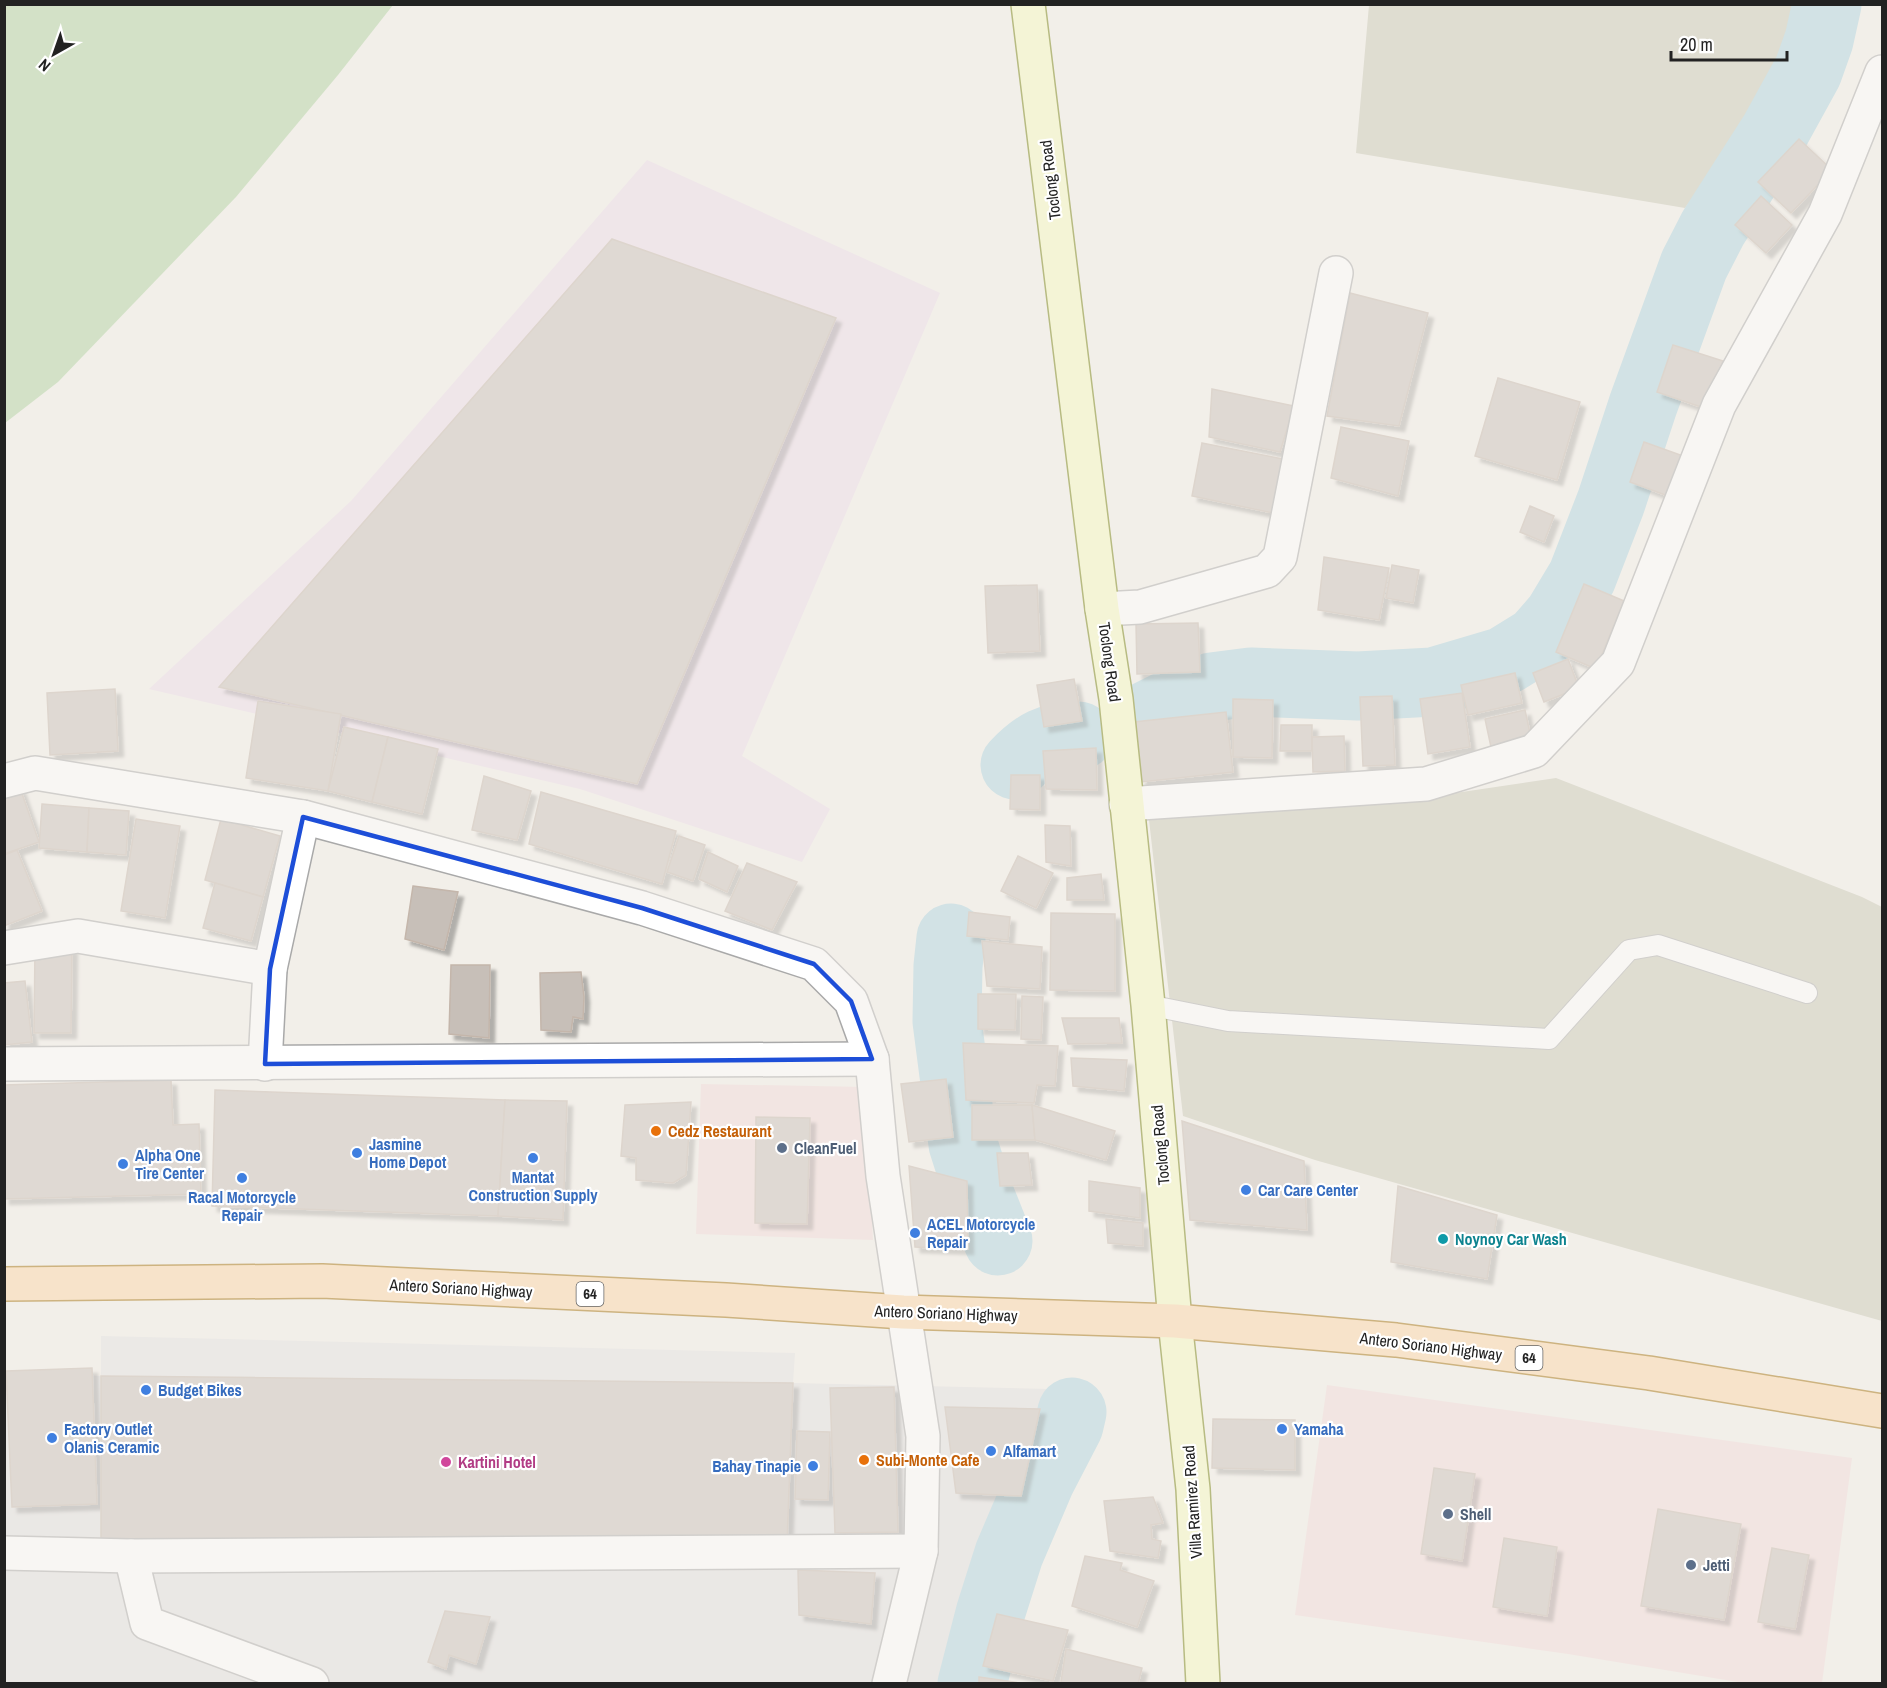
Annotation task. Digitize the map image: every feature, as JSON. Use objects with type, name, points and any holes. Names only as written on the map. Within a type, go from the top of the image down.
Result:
[{"type":"main road","name":"Antero Soriano Highway","points":[[4,1284],[322,1281],[726,1300],[903,1312],[1174,1321],[1396,1340],[1648,1373],[1882,1411]]},
{"type":"street","name":"Toclong Road","points":[[1028,4],[1102,609],[1116,699],[1148,1005],[1174,1321]]},
{"type":"street","points":[[1126,804],[1426,784],[1534,751],[1618,663],[1719,405],[1825,214],[1882,72]]},
{"type":"street","points":[[1102,609],[1140,607],[1266,571],[1280,557],[1336,273]]},
{"type":"street","points":[[4,781],[35,773],[303,817],[642,908],[814,964],[851,1001],[872,1059],[884,1176],[923,1436],[921,1551],[888,1683]]},
{"type":"street","points":[[265,1064],[270,969],[303,817]]},
{"type":"street","points":[[4,948],[78,936],[270,969]]},
{"type":"street","points":[[4,1064],[872,1059]]},
{"type":"street","name":"Villa Ramirez Road","points":[[1174,1321],[1193,1489],[1203,1683]]},
{"type":"street","points":[[4,1553],[131,1556],[921,1551]]},
{"type":"street","points":[[131,1556],[147,1623],[312,1683]]},
{"type":"lane","points":[[1148,1005],[1228,1021],[1549,1039],[1629,950],[1658,945],[1807,993]]},
{"type":"highlighted area","points":[[303,817],[642,908],[814,964],[851,1001],[872,1059],[265,1064],[270,969]]},
{"type":"shaded area","points":[[1369,4],[1805,5],[1790,65],[1685,208],[1356,153]]},
{"type":"shaded area","points":[[647,160],[940,293],[742,756],[830,809],[802,862],[580,789],[149,689],[351,501]]},
{"type":"shaded area","points":[[1556,778],[1862,897],[1882,907],[1882,1321],[1315,1160],[1183,1116],[1149,820],[1435,796]]},
{"type":"shaded area","points":[[701,1084],[865,1087],[873,1240],[696,1234]]},
{"type":"shaded area","points":[[101,1336],[795,1353],[793,1383],[101,1376]]},
{"type":"shaded area","points":[[5,1372],[101,1376],[101,1541],[787,1543],[793,1383],[1049,1389],[960,1683],[5,1684]]},
{"type":"shaded area","points":[[1327,1385],[1852,1458],[1822,1683],[1744,1683],[1568,1654],[1295,1615]]},
{"type":"green space","points":[[5,4],[393,5],[236,197],[58,382],[5,423]]},
{"type":"building","points":[[1799,139],[1832,170],[1791,213],[1758,182]]},
{"type":"building","points":[[1761,196],[1792,225],[1766,253],[1735,225]]},
{"type":"building","points":[[612,239],[836,318],[637,784],[219,687]]},
{"type":"building","points":[[1350,293],[1428,313],[1399,426],[1327,416]]},
{"type":"building","points":[[1673,345],[1723,361],[1707,409],[1657,392]]},
{"type":"building","points":[[1498,378],[1580,402],[1557,480],[1475,456]]},
{"type":"building","points":[[1212,389],[1294,406],[1280,452],[1209,437]]},
{"type":"building","points":[[1341,427],[1409,441],[1398,496],[1331,478]]},
{"type":"building","points":[[1644,442],[1683,456],[1668,496],[1630,482]]},
{"type":"building","points":[[1202,443],[1293,461],[1282,515],[1192,496]]},
{"type":"building","points":[[1530,506],[1554,516],[1544,542],[1520,532]]},
{"type":"building","points":[[1324,557],[1389,568],[1379,620],[1318,610]]},
{"type":"building","points":[[1392,565],[1419,570],[1413,603],[1386,598]]},
{"type":"building","points":[[1584,584],[1624,601],[1596,669],[1556,652]]},
{"type":"building","points":[[1037,585],[1040,651],[988,653],[985,586]]},
{"type":"building","points":[[1198,623],[1200,672],[1137,674],[1136,624]]},
{"type":"building","points":[[1568,659],[1579,688],[1544,702],[1533,673]]},
{"type":"building","points":[[1515,673],[1522,703],[1468,715],[1461,685]]},
{"type":"building","points":[[1074,679],[1082,721],[1044,727],[1037,685]]},
{"type":"building","points":[[115,689],[118,751],[50,755],[47,693]]},
{"type":"building","points":[[1462,693],[1470,747],[1428,754],[1420,699]]},
{"type":"building","points":[[1392,696],[1395,765],[1363,766],[1360,697]]},
{"type":"building","points":[[1233,699],[1273,700],[1272,758],[1233,757]]},
{"type":"building","points":[[258,701],[341,714],[328,791],[246,778]]},
{"type":"building","points":[[1525,710],[1531,738],[1491,747],[1485,719]]},
{"type":"building","points":[[1226,712],[1233,772],[1141,782],[1134,722]]},
{"type":"building","points":[[1281,725],[1312,725],[1312,751],[1280,751]]},
{"type":"building","points":[[344,727],[388,737],[372,802],[328,791]]},
{"type":"building","points":[[1344,736],[1345,771],[1313,772],[1312,737]]},
{"type":"building","points":[[388,737],[438,749],[422,814],[372,802]]},
{"type":"building","points":[[1096,748],[1097,790],[1046,789],[1043,751]]},
{"type":"building","points":[[1011,775],[1040,775],[1040,810],[1010,809]]},
{"type":"building","points":[[484,776],[531,791],[517,840],[472,830]]},
{"type":"building","points":[[20,788],[39,842],[4,854],[4,794]]},
{"type":"building","points":[[541,792],[676,831],[662,884],[529,844]]},
{"type":"building","points":[[42,804],[89,808],[87,852],[39,848]]},
{"type":"building","points":[[89,808],[129,811],[126,855],[87,852]]},
{"type":"building","points":[[136,819],[180,826],[165,918],[121,911]]},
{"type":"building","points":[[221,819],[280,836],[263,897],[205,880]]},
{"type":"building","points":[[1045,825],[1070,826],[1071,866],[1046,862]]},
{"type":"building","points":[[679,836],[705,845],[693,881],[667,872]]},
{"type":"building","points":[[17,850],[42,911],[4,926],[4,855]]},
{"type":"building","points":[[708,852],[738,866],[727,892],[699,879]]},
{"type":"building","points":[[1018,856],[1053,873],[1036,908],[1001,891]]},
{"type":"building","points":[[747,863],[797,882],[772,930],[725,911]]},
{"type":"building","points":[[1101,874],[1104,900],[1067,900],[1067,878]]},
{"type":"building","points":[[215,883],[263,897],[251,941],[203,928]]},
{"type":"building","points":[[413,886],[458,892],[444,950],[405,939]]},
{"type":"building","points":[[969,912],[1010,917],[1008,940],[967,936]]},
{"type":"building","points":[[1051,913],[1115,914],[1115,991],[1050,990]]},
{"type":"building","points":[[982,941],[1042,947],[1040,989],[987,986]]},
{"type":"building","points":[[35,948],[72,948],[71,1033],[34,1033]]},
{"type":"building","points":[[451,965],[490,965],[489,1038],[449,1034]]},
{"type":"building","points":[[581,972],[584,997],[583,1019],[573,1017],[571,1032],[541,1030],[540,973]]},
{"type":"building","points":[[25,981],[32,1042],[4,1045],[4,983]]},
{"type":"building","points":[[978,994],[1016,994],[1015,1030],[978,1029]]},
{"type":"building","points":[[1022,996],[1043,997],[1041,1040],[1021,1039]]},
{"type":"building","points":[[1062,1018],[1119,1018],[1122,1043],[1068,1044]]},
{"type":"building","points":[[963,1043],[1058,1046],[1055,1086],[1037,1085],[1034,1103],[966,1100]]},
{"type":"building","points":[[1071,1058],[1127,1060],[1124,1091],[1073,1086]]},
{"type":"building","points":[[946,1079],[953,1137],[909,1142],[901,1084]]},
{"type":"building","points":[[171,1080],[173,1125],[199,1124],[201,1194],[4,1199],[4,1085]]},
{"type":"building","name":"Jasmine Home Depot","points":[[215,1090],[505,1100],[498,1216],[212,1206]]},
{"type":"building","name":"Mantat Construction Supply","points":[[505,1100],[567,1101],[563,1220],[498,1216]]},
{"type":"building","name":"Cedz Restaurant","points":[[691,1102],[686,1175],[673,1183],[636,1180],[636,1158],[621,1156],[625,1105]]},
{"type":"building","points":[[972,1105],[1032,1105],[1035,1140],[972,1140]]},
{"type":"building","points":[[1032,1105],[1115,1131],[1106,1160],[1035,1140]]},
{"type":"building","name":"CleanFuel","points":[[756,1117],[810,1118],[807,1224],[755,1223]]},
{"type":"building","name":"Car Care Center","points":[[1182,1121],[1304,1161],[1307,1230],[1190,1220]]},
{"type":"building","points":[[997,1153],[1028,1153],[1032,1185],[1000,1186]]},
{"type":"building","points":[[909,1166],[967,1181],[968,1249],[915,1247]]},
{"type":"building","points":[[1089,1181],[1140,1188],[1140,1218],[1089,1211]]},
{"type":"building","name":"Noynoy Car Wash","points":[[1398,1186],[1497,1215],[1487,1279],[1391,1262]]},
{"type":"building","points":[[1106,1219],[1143,1223],[1143,1246],[1108,1243]]},
{"type":"building","name":"Factory Outlet Olanis Ceramic","points":[[92,1368],[97,1504],[12,1507],[6,1371]]},
{"type":"building","name":"Kartini Hotel","points":[[101,1376],[793,1383],[787,1543],[101,1541]]},
{"type":"building","name":"Subi-Monte Cafe","points":[[894,1387],[898,1532],[835,1533],[830,1388]]},
{"type":"building","name":"Alfamart","points":[[945,1407],[1040,1409],[1021,1496],[956,1493]]},
{"type":"building","points":[[1213,1419],[1295,1420],[1295,1470],[1212,1468]]},
{"type":"building","name":"Bahay Tinapie","points":[[797,1431],[830,1432],[828,1500],[795,1499]]},
{"type":"building","name":"Shell","points":[[1434,1468],[1475,1474],[1462,1561],[1421,1554]]},
{"type":"building","points":[[1153,1497],[1163,1523],[1151,1525],[1152,1539],[1161,1541],[1158,1558],[1110,1551],[1104,1501]]},
{"type":"building","name":"Jetti","points":[[1658,1509],[1741,1524],[1724,1620],[1641,1606]]},
{"type":"building","points":[[1504,1538],[1557,1547],[1547,1616],[1493,1607]]},
{"type":"building","points":[[1772,1548],[1809,1555],[1795,1629],[1758,1622]]},
{"type":"building","points":[[1085,1556],[1122,1563],[1120,1570],[1154,1581],[1137,1627],[1072,1606]]},
{"type":"building","points":[[798,1570],[875,1573],[871,1624],[799,1615]]},
{"type":"building","points":[[445,1611],[490,1617],[476,1664],[449,1655],[446,1669],[428,1662]]},
{"type":"building","points":[[997,1614],[1068,1630],[1053,1681],[983,1666]]},
{"type":"building","points":[[1066,1649],[1142,1668],[1138,1684],[1061,1682]]},
{"type":"building","points":[[979,1677],[1027,1684],[979,1684]]},
{"type":"waterway","points":[[1130,724],[1212,687],[1251,682],[1358,686],[1433,682],[1504,661],[1538,640],[1558,617],[1582,577],[1611,502],[1643,405],[1694,265],[1713,228],[1775,131],[1808,71],[1819,40],[1827,4]]},
{"type":"waterway","points":[[1015,765],[1043,743],[1068,736],[1079,736]]},
{"type":"waterway","points":[[951,938],[947,1021],[963,1144],[978,1191],[998,1241]]},
{"type":"waterway","points":[[972,1684],[990,1614],[1009,1554],[1041,1479],[1069,1425],[1072,1412]]},
{"type":"place","name":"Cedz Restaurant","points":[[656,1131]]},
{"type":"place","name":"CleanFuel","points":[[782,1148]]},
{"type":"place","name":"Jasmine Home Depot","points":[[357,1153]]},
{"type":"place","name":"Mantat Construction Supply","points":[[533,1158]]},
{"type":"place","name":"Alpha One Tire Center","points":[[123,1164]]},
{"type":"place","name":"Racal Motorcycle Repair","points":[[242,1178]]},
{"type":"place","name":"Car Care Center","points":[[1246,1190]]},
{"type":"place","name":"ACEL Motorcycle Repair","points":[[915,1233]]},
{"type":"place","name":"Noynoy Car Wash","points":[[1443,1239]]},
{"type":"place","name":"Budget Bikes","points":[[146,1390]]},
{"type":"place","name":"Yamaha","points":[[1282,1429]]},
{"type":"place","name":"Factory Outlet Olanis Ceramic","points":[[52,1438]]},
{"type":"place","name":"Alfamart","points":[[991,1451]]},
{"type":"place","name":"Subi-Monte Cafe","points":[[864,1460]]},
{"type":"place","name":"Kartini Hotel","points":[[446,1462]]},
{"type":"place","name":"Bahay Tinapie","points":[[813,1466]]},
{"type":"place","name":"Shell","points":[[1448,1514]]},
{"type":"place","name":"Jetti","points":[[1691,1565]]}]
